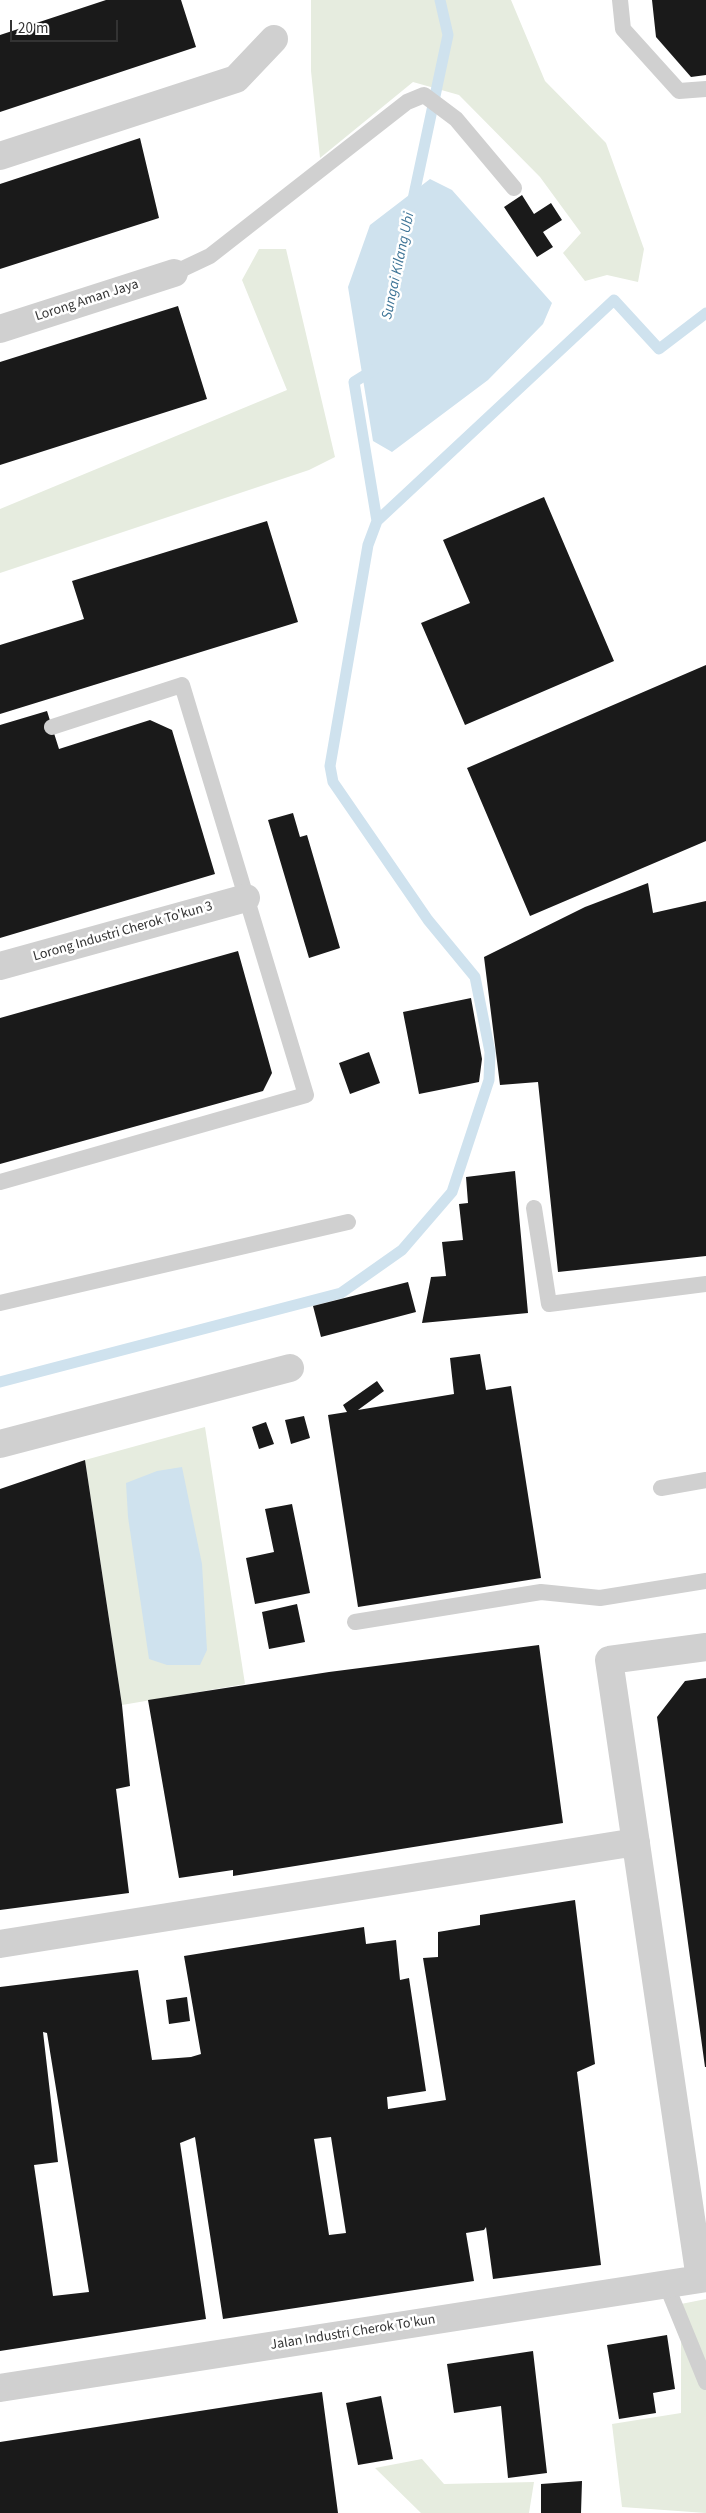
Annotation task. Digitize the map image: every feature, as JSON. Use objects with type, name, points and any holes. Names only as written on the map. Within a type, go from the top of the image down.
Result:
[{"type":"street","points":[[0,156],[236,79],[274,39]]},
{"type":"street","name":"Lorong Aman Jaya","points":[[0,329],[174,273]]},
{"type":"street","name":"Lorong Industri Cherok To'kun 3","points":[[0,966],[246,898]]},
{"type":"street","points":[[0,1444],[290,1368]]},
{"type":"street","points":[[703,2278],[609,1660],[706,1647]]},
{"type":"street","points":[[0,1944],[636,1842]]},
{"type":"street","name":"Jalan Industri Cherok To'kun","points":[[0,2388],[703,2278]]},
{"type":"lane","points":[[620,0],[623,29],[680,91],[706,89]]},
{"type":"lane","points":[[174,273],[210,256],[407,102],[424,95],[456,119],[514,188]]},
{"type":"lane","points":[[0,1182],[306,1096],[182,685],[52,727]]},
{"type":"lane","points":[[534,1208],[548,1304],[706,1284]]},
{"type":"lane","points":[[0,1302],[348,1222]]},
{"type":"lane","points":[[661,1488],[706,1480]]},
{"type":"lane","points":[[355,1622],[541,1592],[600,1598],[706,1581]]},
{"type":"lane","points":[[666,2284],[706,2382]]},
{"type":"shaded area","points":[[311,0],[511,0],[545,81],[606,143],[644,249],[638,282],[607,275],[585,281],[563,253],[581,233],[540,177],[459,95],[413,82],[320,158],[311,71]]},
{"type":"shaded area","points":[[259,249],[286,249],[335,457],[309,470],[0,573],[0,509],[287,390],[242,280]]},
{"type":"shaded area","points":[[205,1427],[245,1684],[122,1705],[85,1460]]},
{"type":"shaded area","points":[[706,2299],[706,2513],[622,2507],[612,2424],[681,2413],[681,2304]]},
{"type":"shaded area","points":[[422,2459],[444,2484],[534,2482],[529,2513],[421,2513],[375,2468]]},
{"type":"water","points":[[430,179],[452,190],[552,303],[543,324],[488,380],[392,452],[373,441],[348,287],[370,225]]},
{"type":"water","points":[[182,1467],[202,1564],[207,1650],[200,1665],[167,1665],[149,1659],[128,1517],[126,1483],[157,1471]]},
{"type":"building","points":[[106,0],[181,0],[196,47],[0,112],[0,35]]},
{"type":"building","points":[[652,0],[706,0],[706,75],[691,77],[656,37]]},
{"type":"building","points":[[140,138],[159,218],[0,269],[0,184]]},
{"type":"building","points":[[522,195],[534,214],[551,203],[562,220],[543,232],[553,247],[537,257],[504,207]]},
{"type":"building","points":[[178,306],[207,399],[0,465],[0,362]]},
{"type":"building","points":[[544,497],[614,661],[465,725],[421,623],[470,603],[443,540]]},
{"type":"building","points":[[267,521],[298,622],[0,714],[0,645],[84,619],[72,581]]},
{"type":"building","points":[[706,665],[706,841],[530,916],[467,768]]},
{"type":"building","points":[[47,711],[59,749],[150,720],[172,730],[215,874],[0,938],[0,725]]},
{"type":"building","points":[[293,813],[300,837],[307,835],[340,948],[309,958],[268,820]]},
{"type":"building","points":[[648,883],[653,913],[706,901],[706,1256],[558,1272],[538,1082],[500,1085],[484,957],[585,907]]},
{"type":"building","points":[[238,951],[272,1073],[263,1091],[0,1164],[0,1018]]},
{"type":"building","points":[[471,998],[482,1059],[479,1082],[419,1094],[403,1012]]},
{"type":"building","points":[[369,1052],[380,1083],[350,1094],[339,1063]]},
{"type":"building","points":[[515,1171],[528,1313],[422,1323],[431,1277],[446,1276],[442,1242],[463,1240],[459,1204],[468,1203],[466,1177]]},
{"type":"building","points":[[408,1282],[416,1312],[321,1337],[313,1306]]},
{"type":"building","points":[[480,1354],[486,1390],[511,1386],[541,1578],[358,1607],[328,1415],[347,1412],[343,1405],[377,1381],[384,1391],[358,1410],[454,1394],[450,1358]]},
{"type":"building","points":[[304,1416],[310,1438],[291,1444],[285,1420]]},
{"type":"building","points":[[266,1422],[274,1444],[259,1449],[252,1427]]},
{"type":"building","points":[[85,1460],[122,1705],[130,1786],[116,1789],[129,1893],[0,1910],[0,1489]]},
{"type":"building","points":[[292,1504],[310,1593],[255,1604],[246,1558],[274,1552],[265,1509]]},
{"type":"building","points":[[297,1604],[305,1642],[269,1649],[262,1612]]},
{"type":"building","points":[[539,1645],[563,1823],[233,1876],[233,1870],[179,1878],[148,1700],[329,1672]]},
{"type":"building","points":[[706,1678],[705,2067],[657,1717],[685,1681]]},
{"type":"building","points":[[575,1900],[595,2064],[577,2072],[601,2265],[493,2279],[486,2227],[484,2230],[466,2233],[474,2281],[223,2319],[195,2137],[180,2143],[206,2319],[0,2351],[0,1987],[138,1970],[152,2060],[191,2057],[201,2054],[184,1956],[364,1927],[366,1944],[396,1940],[400,1980],[409,1978],[426,2091],[387,2097],[388,2109],[446,2100],[423,1958],[438,1957],[438,1932],[480,1925],[480,1915]],"holes":[[[43,2032],[47,2033],[89,2292],[53,2296],[34,2165],[58,2162]],[[331,2137],[346,2233],[329,2235],[314,2139]]]},
{"type":"building","points":[[187,1997],[190,2021],[169,2024],[166,2000]]},
{"type":"building","points":[[667,2335],[675,2389],[653,2393],[656,2413],[619,2419],[607,2345]]},
{"type":"building","points":[[533,2351],[547,2473],[508,2478],[501,2406],[454,2413],[447,2364]]},
{"type":"building","points":[[322,2392],[338,2513],[0,2513],[0,2442]]},
{"type":"building","points":[[381,2396],[393,2459],[358,2465],[346,2403]]},
{"type":"building","points":[[582,2481],[581,2513],[541,2513],[541,2484]]},
{"type":"waterway","name":"Sungai Kilang Ubi","points":[[412,204],[448,35],[440,0]]},
{"type":"waterway","points":[[0,1382],[341,1293],[402,1250],[452,1192],[489,1080],[490,1052],[475,977],[428,920],[333,782],[330,766],[368,545],[377,521],[614,300],[659,349],[706,313]]},
{"type":"waterway","name":"Sungai Kilang Ubi","points":[[375,369],[354,382],[377,521]]}]
